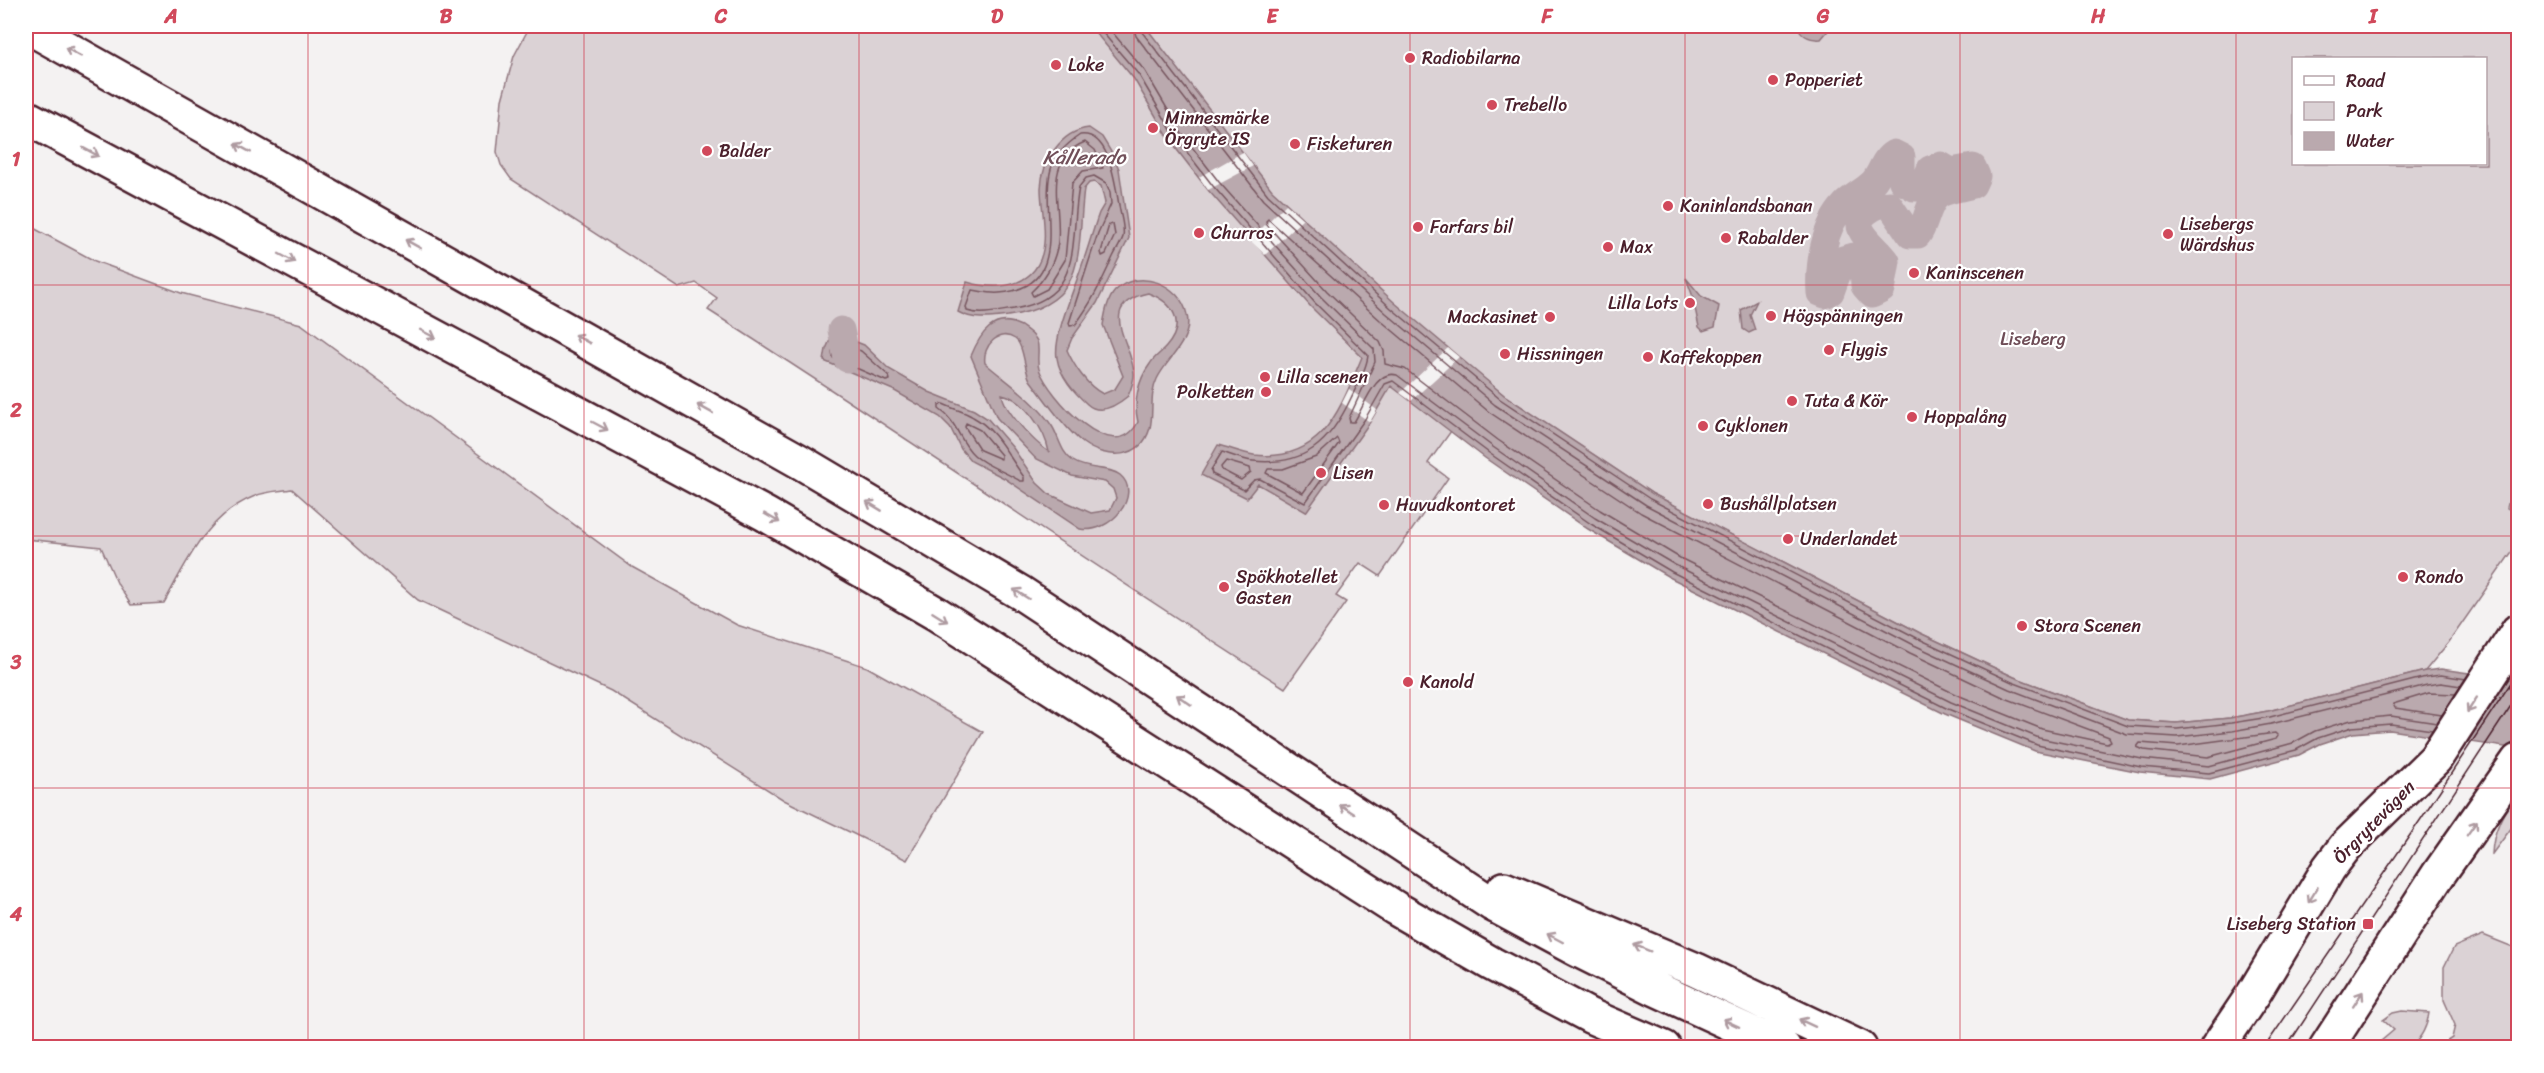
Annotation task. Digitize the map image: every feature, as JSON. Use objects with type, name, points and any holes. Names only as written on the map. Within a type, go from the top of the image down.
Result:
[{"type":"main road","points":[[27,26],[799,461],[905,524],[1030,599],[1492,904],[1576,950],[1784,1047]]},
{"type":"main road","points":[[30,120],[765,514],[937,614],[1395,908],[1492,964],[1590,1016],[1664,1047]]},
{"type":"main road","name":"Örgrytevägen","points":[[2217,1047],[2254,993],[2329,868],[2345,847],[2419,776],[2448,741],[2497,668],[2518,631]]},
{"type":"main road","points":[[2326,1047],[2415,910],[2518,761]]},
{"type":"main road","points":[[1396,840],[1489,883],[1696,970],[1860,1047]]},
{"type":"main road","points":[[1590,1016],[1637,1047]]},
{"type":"green space","name":"Liseberg","points":[[530,26],[2518,26],[2518,479],[2514,478],[2507,508],[2518,515],[2518,543],[2449,642],[2425,671],[2268,711],[2230,718],[2176,723],[2128,720],[2014,677],[1920,633],[1653,494],[1504,395],[1487,381],[1428,463],[1448,478],[1380,576],[1360,563],[1336,596],[1346,602],[1285,688],[708,310],[717,298],[696,283],[679,288],[511,179],[501,165],[497,152],[502,100],[514,56]]},
{"type":"green space","points":[[26,224],[95,261],[181,293],[301,324],[632,567],[737,625],[867,667],[983,732],[907,860],[784,800],[611,691],[418,600],[292,489],[259,494],[238,504],[224,515],[200,541],[164,603],[131,605],[118,585],[101,547],[26,539]]},
{"type":"green space","points":[[2518,790],[2518,819],[2492,854],[2497,828]]},
{"type":"green space","points":[[2483,935],[2518,949],[2518,1047],[2438,1047],[2452,1038],[2455,1025],[2444,1000],[2444,967],[2454,947]]},
{"type":"green space","points":[[2402,1011],[2429,1013],[2419,1039],[2412,1047],[2374,1047],[2394,1030],[2383,1020],[2393,1013]]},
{"type":"water","points":[[1090,26],[1145,26],[1272,190],[1395,303],[1504,395],[1653,494],[1920,633],[2014,677],[2128,720],[2176,723],[2230,718],[2441,669],[2518,680],[2518,749],[2390,730],[2353,733],[2320,744],[2299,755],[2210,779],[2140,772],[2035,751],[1945,714],[1669,577],[1588,529],[1485,458],[1391,386],[1370,422],[1306,512],[1258,484],[1247,498],[1201,475],[1218,445],[1254,455],[1278,455],[1297,450],[1313,441],[1336,413],[1362,357],[1311,307],[1208,190],[1171,142],[1134,79]]},
{"type":"water","points":[[1797,26],[1832,26],[1821,39],[1817,39],[1806,37]]},
{"type":"water","name":"Kållerado","points":[[1089,128],[1102,137],[1113,155],[1119,169],[1129,238],[1097,303],[1072,338],[1067,350],[1073,362],[1086,381],[1103,394],[1115,389],[1123,376],[1103,325],[1112,295],[1124,284],[1135,280],[1157,282],[1168,287],[1183,304],[1188,324],[1183,341],[1157,379],[1152,398],[1150,428],[1145,439],[1139,446],[1122,454],[1092,449],[1069,430],[1030,380],[1020,346],[1015,339],[1009,336],[998,337],[993,340],[986,351],[985,363],[1038,408],[1052,426],[1069,458],[1085,466],[1115,472],[1126,483],[1128,492],[1126,502],[1120,511],[1103,526],[1092,529],[1080,529],[1004,478],[971,461],[961,449],[950,427],[940,417],[893,390],[824,361],[833,333],[864,345],[889,369],[929,392],[974,410],[988,419],[1013,448],[1037,483],[1049,494],[1091,513],[1110,510],[1116,498],[1113,489],[1105,482],[1072,476],[1035,458],[997,418],[971,356],[979,340],[989,328],[1003,322],[1011,322],[1032,334],[1037,341],[1038,366],[1045,381],[1068,410],[1083,424],[1114,438],[1127,435],[1138,422],[1136,400],[1142,377],[1166,347],[1176,330],[1174,314],[1164,302],[1148,293],[1132,299],[1123,306],[1120,327],[1132,362],[1134,377],[1128,396],[1113,406],[1097,409],[1087,404],[1064,378],[1057,358],[1061,325],[1099,213],[1105,203],[1101,186],[1094,182],[1089,183],[1084,189],[1078,254],[1074,272],[1066,287],[1053,300],[1034,310],[1008,316],[976,318],[958,312],[967,282],[980,285],[1005,285],[1027,277],[1035,269],[1044,243],[1041,188],[1045,168],[1049,158],[1062,141],[1079,130]],"holes":[[[1002,394],[1018,402],[1038,425],[1049,452],[1021,426],[1008,409]]]},
{"type":"water","points":[[1686,278],[1701,296],[1719,306],[1715,327],[1703,331],[1699,327]]},
{"type":"water","points":[[1757,301],[1750,315],[1755,330],[1749,333],[1743,329],[1741,310]]},
{"type":"pier","points":[[1243,152],[1253,166],[1208,190],[1199,177]]},
{"type":"pier","points":[[1286,204],[1303,219],[1265,255],[1250,240]]},
{"type":"pier","points":[[1448,348],[1459,357],[1411,401],[1400,393]]},
{"type":"pier","points":[[1349,389],[1377,410],[1370,422],[1342,403]]},
{"type":"waterway","points":[[1894,153],[1902,157],[1902,181],[1914,188],[1923,187],[1930,169],[1941,165],[1951,171],[1973,167],[1977,176],[1973,185],[1939,195],[1929,208],[1918,235],[1910,235],[1889,204],[1883,204],[1867,212],[1861,218],[1861,231],[1887,261],[1882,290],[1872,295],[1864,286],[1863,264],[1854,256],[1843,259],[1831,292],[1825,295],[1820,293],[1821,258],[1827,235],[1837,214],[1847,202],[1873,182],[1887,159],[1894,153]]},
{"type":"waterway","name":"Kållerado","points":[[841,330],[847,359]]},
{"type":"tram line","points":[[2264,1048],[2421,819],[2518,672]]},
{"type":"tram line","points":[[2286,1048],[2518,695]]},
{"type":"place","name":"Radiobilarna","points":[[1410,58]]},
{"type":"place","name":"Loke","points":[[1056,65]]},
{"type":"place","name":"Popperiet","points":[[1773,80]]},
{"type":"place","name":"Trebello","points":[[1492,105]]},
{"type":"place","name":"Minnesmärke Örgryte IS","points":[[1153,128]]},
{"type":"place","name":"Fisketuren","points":[[1295,144]]},
{"type":"place","name":"Balder","points":[[707,151]]},
{"type":"place","name":"Kaninlandsbanan","points":[[1668,206]]},
{"type":"place","name":"Farfars bil","points":[[1418,227]]},
{"type":"place","name":"Churros","points":[[1199,233]]},
{"type":"place","name":"Lisebergs Wärdshus","points":[[2168,234]]},
{"type":"place","name":"Rabalder","points":[[1726,238]]},
{"type":"place","name":"Max","points":[[1608,247]]},
{"type":"place","name":"Kaninscenen","points":[[1914,273]]},
{"type":"place","name":"Lilla Lots","points":[[1690,303]]},
{"type":"place","name":"Högspänningen","points":[[1771,316]]},
{"type":"place","name":"Mackasinet","points":[[1550,317]]},
{"type":"place","name":"Flygis","points":[[1829,350]]},
{"type":"place","name":"Hissningen","points":[[1505,354]]},
{"type":"place","name":"Kaffekoppen","points":[[1648,357]]},
{"type":"place","name":"Lilla scenen","points":[[1265,377]]},
{"type":"place","name":"Polketten","points":[[1266,392]]},
{"type":"place","name":"Tuta & Kör","points":[[1792,401]]},
{"type":"place","name":"Hoppalång","points":[[1912,417]]},
{"type":"place","name":"Cyklonen","points":[[1703,426]]},
{"type":"place","name":"Lisen","points":[[1321,473]]},
{"type":"place","name":"Bushållplatsen","points":[[1708,504]]},
{"type":"place","name":"Huvudkontoret","points":[[1384,505]]},
{"type":"place","name":"Underlandet","points":[[1788,539]]},
{"type":"place","name":"Rondo","points":[[2403,577]]},
{"type":"place","name":"Spökhotellet Gasten","points":[[1224,587]]},
{"type":"place","name":"Stora Scenen","points":[[2022,626]]},
{"type":"place","name":"Kanold","points":[[1408,682]]},
{"type":"place","name":"Liseberg Station","points":[[2368,924]]}]
